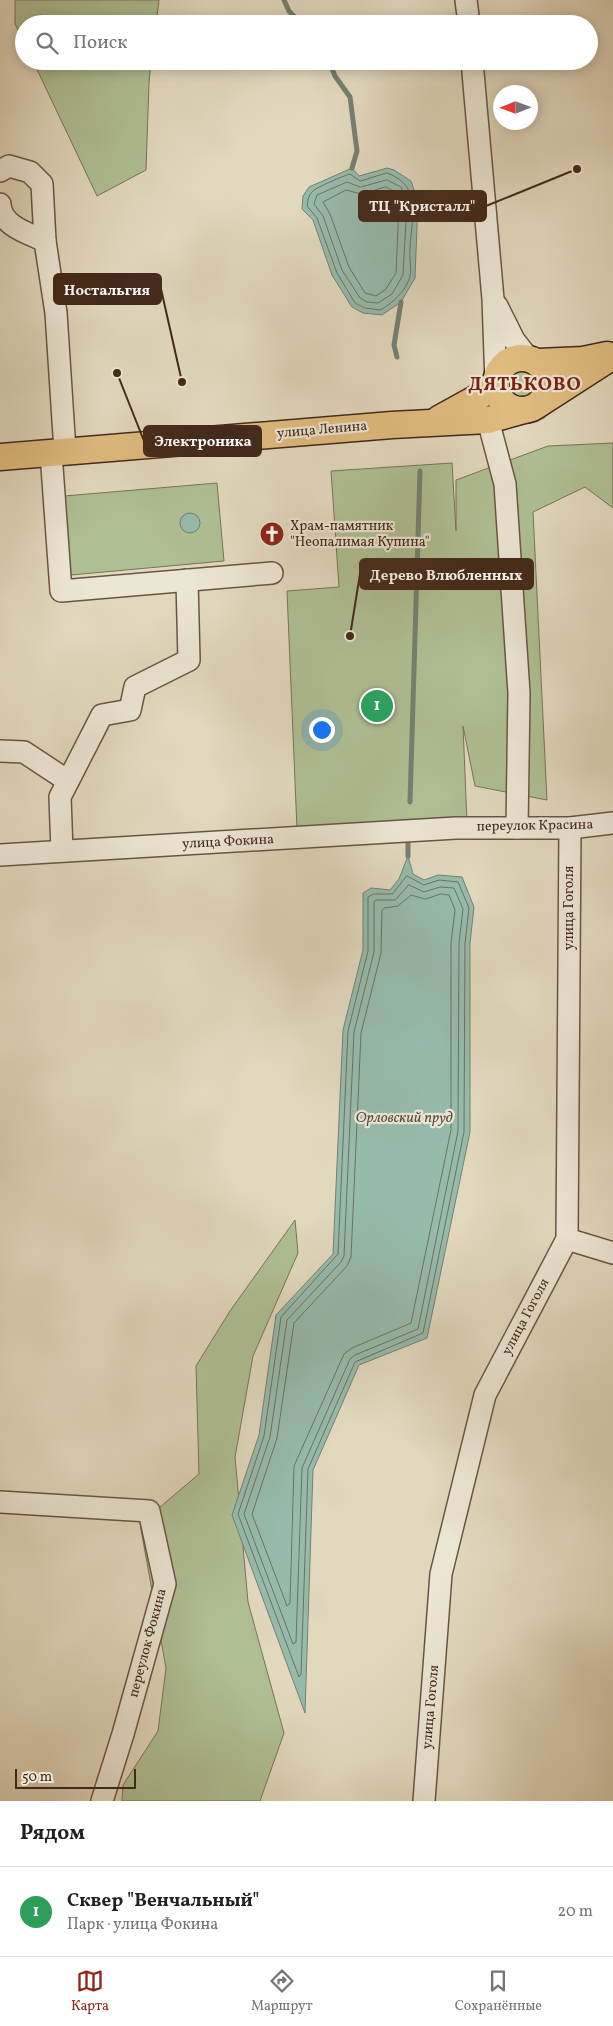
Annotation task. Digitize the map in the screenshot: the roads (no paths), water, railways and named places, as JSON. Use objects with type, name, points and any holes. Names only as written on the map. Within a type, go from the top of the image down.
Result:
[{"type":"main road","name":"улица Ленина","points":[[0,457],[434,422],[488,420],[532,407],[613,355]]},
{"type":"main road","points":[[533,360],[544,368],[549,383],[545,398],[532,407],[508,406],[501,400],[497,392],[496,383],[499,372],[506,363],[517,358],[533,360],[583,360],[613,355]]},
{"type":"main road","points":[[434,422],[477,398],[496,383]]},
{"type":"street","points":[[466,0],[468,15]]},
{"type":"street","points":[[473,70],[493,299],[496,383]]},
{"type":"street","points":[[0,171],[9,166],[30,172],[42,184],[45,241],[56,313],[61,591],[272,573]]},
{"type":"street","points":[[0,204],[0,210],[10,224],[45,241]]},
{"type":"street","points":[[493,299],[514,340],[533,360]]},
{"type":"street","points":[[488,420],[505,484],[519,693],[517,828]]},
{"type":"street","points":[[62,851],[60,797],[102,715],[130,710],[135,687],[189,660],[187,580]]},
{"type":"street","points":[[0,751],[24,752],[68,781]]},
{"type":"street","name":"переулок Красина","points":[[456,828],[570,828],[613,823]]},
{"type":"street","name":"улица Фокина","points":[[0,855],[456,828]]},
{"type":"street","name":"улица Гоголя","points":[[424,1801],[442,1574],[485,1395],[567,1238],[570,828]]},
{"type":"street","points":[[567,1238],[613,1252]]},
{"type":"street","name":"переулок Фокина","points":[[0,1502],[150,1511],[165,1584],[102,1801]]},
{"type":"water","points":[[352,168],[359,176],[387,168],[394,170],[411,181],[418,201],[415,278],[401,302],[382,315],[363,313],[352,307],[332,275],[313,220],[302,209],[303,196],[309,187]]},
{"type":"water","points":[[190,513],[197,516],[200,523],[197,530],[190,533],[183,530],[180,523],[183,516]]},
{"type":"water","name":"Орловский пруд","points":[[408,856],[413,874],[424,880],[438,875],[462,877],[474,907],[470,943],[470,1132],[427,1338],[359,1365],[313,1470],[305,1713],[232,1515],[259,1435],[276,1315],[333,1254],[343,1030],[363,950],[363,893],[371,888],[390,890],[399,879]]},
{"type":"waterway","points":[[284,0],[293,15]]},
{"type":"waterway","points":[[333,70],[350,97],[357,151],[352,168]]},
{"type":"waterway","points":[[397,357],[394,345],[401,302]]},
{"type":"waterway","points":[[410,802],[420,471]]},
{"type":"waterway","points":[[408,837],[408,856]]},
{"type":"place","name":"ТЦ \"Кристалл\"","points":[[577,169]]},
{"type":"place","name":"Электроника","points":[[117,373]]},
{"type":"place","name":"Ностальгия","points":[[182,382]]},
{"type":"place","name":"Храм-памятник \"Неопалимая Купина\"","points":[[272,534]]},
{"type":"place","name":"Дерево Влюбленных","points":[[350,636]]},
{"type":"place","name":"Сквер \"Венчальный\"","points":[[377,706]]},
{"type":"district","name":"ДЯТЬКОВО","points":[[525,385]]}]
